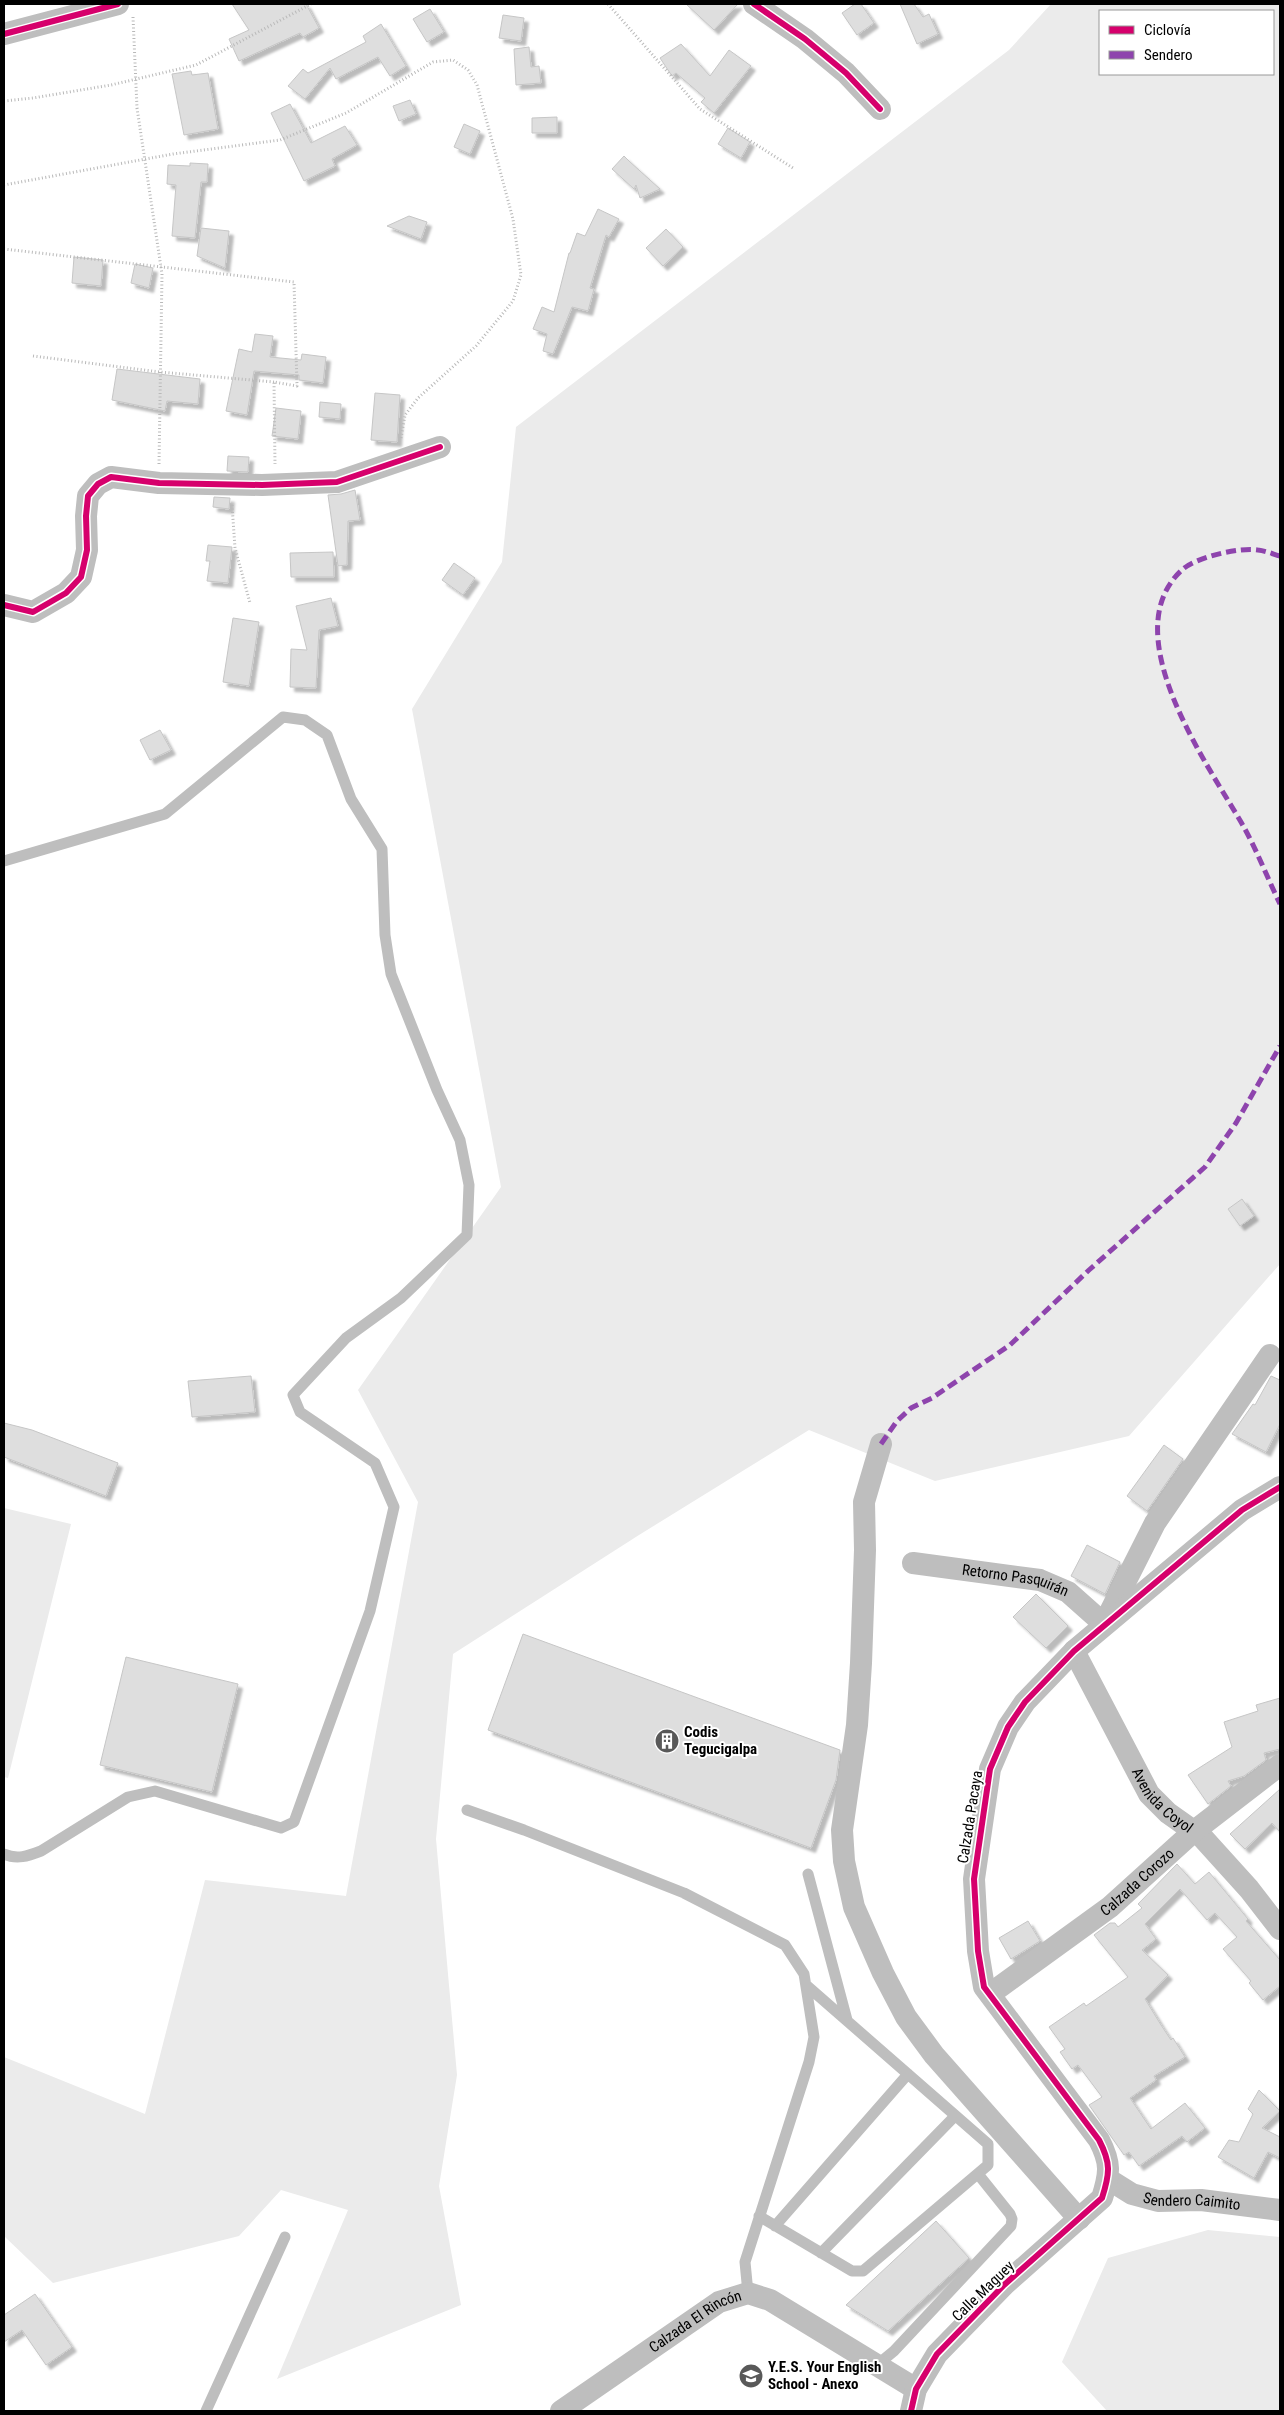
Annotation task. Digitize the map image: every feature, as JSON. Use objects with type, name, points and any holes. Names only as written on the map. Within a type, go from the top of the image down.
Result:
[{"type":"street","points":[[754,4],[846,72],[880,110]]},
{"type":"street","points":[[4,34],[125,8]]},
{"type":"street","points":[[4,605],[33,612],[66,592],[81,577],[87,550],[86,516],[88,496],[98,484],[111,477],[159,483],[275,484],[336,482],[440,447]]},
{"type":"street","points":[[1104,1624],[1155,1523],[1270,1355]]},
{"type":"street","points":[[881,1444],[864,1502],[865,1550],[861,1663],[856,1725],[842,1830],[844,1861],[854,1907],[883,1973],[906,2017],[934,2055],[1079,2219]]},
{"type":"street","name":"Calzada Pacaya","points":[[1108,2179],[1109,2159],[1099,2140],[984,1987],[978,1951],[974,1879],[990,1769],[1008,1727],[1024,1702],[1074,1651],[1242,1510],[1280,1487]]},
{"type":"street","name":"Retorno Pasquirán","points":[[913,1563],[1040,1580],[1068,1592],[1104,1624]]},
{"type":"street","name":"Avenida Coyol","points":[[1074,1651],[1149,1794],[1168,1813],[1202,1837],[1249,1889],[1280,1929]]},
{"type":"street","name":"Calzada Corozo","points":[[990,1994],[1110,1907],[1194,1832],[1280,1765]]},
{"type":"street","name":"Calle Maguey","points":[[912,2411],[916,2389],[937,2354],[1004,2285],[1102,2198],[1108,2179]]},
{"type":"street","name":"Sendero Caimito","points":[[1108,2179],[1132,2194],[1158,2201],[1201,2200],[1280,2210]]},
{"type":"street","name":"Calzada El Rincón","points":[[561,2411],[719,2302],[748,2293],[770,2300],[916,2389]]},
{"type":"lane","points":[[4,861],[165,814],[283,717],[305,720],[326,735],[352,799],[382,849],[385,936],[391,974],[437,1090],[460,1140],[469,1184],[467,1236],[401,1298],[346,1338],[293,1395],[300,1412],[375,1463],[394,1507],[370,1611],[294,1822],[281,1828],[270,1826],[155,1791],[148,1791],[128,1797],[41,1851],[13,1858],[4,1854]]},
{"type":"lane","points":[[468,1810],[684,1893],[785,1945],[804,1974],[814,2037],[809,2062],[745,2262],[748,2293]]},
{"type":"lane","points":[[808,1874],[847,2020]]},
{"type":"lane","points":[[759,2216],[852,2271],[863,2270],[988,2165],[988,2144],[806,1985]]},
{"type":"lane","points":[[775,2226],[908,2074]]},
{"type":"lane","points":[[821,2253],[955,2116]]},
{"type":"lane","points":[[877,2366],[894,2351],[1011,2226],[1012,2219],[1010,2214],[978,2174]]},
{"type":"lane","points":[[206,2411],[285,2237]]},
{"type":"path","points":[[4,101],[33,98],[136,80],[196,65],[311,4]]},
{"type":"path","points":[[608,4],[700,109],[793,168]]},
{"type":"path","points":[[125,8],[136,80],[137,108],[161,268],[159,483]]},
{"type":"path","points":[[4,185],[145,161],[173,154],[280,140],[346,113],[433,62],[453,60],[468,70],[477,85],[513,219],[521,276],[513,301],[476,346],[418,398],[405,415],[401,432],[401,460]]},
{"type":"path","points":[[4,250],[294,282],[297,386],[274,382],[160,372],[33,356]]},
{"type":"path","points":[[274,382],[275,484]]},
{"type":"path","points":[[230,484],[235,548],[250,603]]},
{"type":"shaded area","points":[[1051,4],[1280,4],[1280,1264],[1129,1436],[935,1481],[809,1430],[639,1535],[453,1654],[436,1839],[457,2075],[439,2186],[461,2305],[277,2379],[348,2210],[281,2190],[239,2236],[53,2283],[4,2236],[4,2057],[145,2114],[205,1880],[346,1896],[418,1502],[358,1390],[501,1187],[412,709],[502,562],[516,427],[1009,50]]},
{"type":"shaded area","points":[[4,1508],[71,1524],[8,1778],[4,1777]]},
{"type":"shaded area","points":[[1208,2230],[1280,2237],[1280,2411],[1107,2411],[1062,2362],[1108,2258]]},
{"type":"building","points":[[232,4],[306,4],[319,28],[303,37],[300,33],[239,61],[229,39],[249,30]]},
{"type":"building","points":[[686,4],[738,4],[714,30]]},
{"type":"building","points":[[855,4],[861,4],[874,23],[857,35],[842,13]]},
{"type":"building","points":[[900,4],[914,4],[923,17],[929,14],[938,34],[917,44]]},
{"type":"building","points":[[430,9],[444,32],[427,42],[413,19]]},
{"type":"building","points":[[503,15],[524,18],[521,41],[499,38]]},
{"type":"building","points":[[381,24],[406,66],[390,76],[378,57],[336,79],[330,68],[305,99],[288,86],[303,69],[308,73],[366,42],[363,36]]},
{"type":"building","points":[[681,44],[710,76],[729,50],[751,66],[714,113],[701,102],[705,98],[676,73],[672,76],[660,58]]},
{"type":"building","points":[[529,47],[531,67],[539,66],[541,83],[516,85],[514,49]]},
{"type":"building","points":[[191,71],[192,75],[208,73],[218,129],[184,135],[172,74]]},
{"type":"building","points":[[410,100],[416,114],[399,121],[393,106]]},
{"type":"building","points":[[290,104],[311,143],[345,126],[357,145],[332,159],[335,166],[304,181],[271,113]]},
{"type":"building","points":[[557,117],[557,133],[532,133],[532,118]]},
{"type":"building","points":[[464,124],[480,131],[470,154],[454,147]]},
{"type":"building","points":[[728,128],[750,142],[741,158],[718,144]]},
{"type":"building","points":[[624,156],[660,189],[640,198],[636,185],[634,189],[612,169]]},
{"type":"building","points":[[190,163],[208,164],[207,182],[201,182],[195,238],[172,236],[176,185],[167,184],[168,165],[190,166]]},
{"type":"building","points":[[598,209],[619,219],[609,237],[606,235],[590,288],[594,289],[588,311],[572,307],[553,354],[543,351],[547,334],[533,329],[542,307],[554,312],[569,253],[577,233],[585,236]]},
{"type":"building","points":[[409,216],[427,222],[421,239],[387,226]]},
{"type":"building","points":[[201,228],[229,231],[225,268],[197,256]]},
{"type":"building","points":[[666,229],[683,247],[663,266],[646,248]]},
{"type":"building","points":[[74,257],[103,260],[101,286],[72,283]]},
{"type":"building","points":[[135,264],[153,268],[149,288],[131,283]]},
{"type":"building","points":[[255,334],[273,336],[270,357],[301,360],[302,354],[326,357],[323,383],[299,380],[299,375],[254,371],[247,415],[226,411],[239,349],[252,352]]},
{"type":"building","points":[[117,369],[200,379],[198,404],[167,401],[165,411],[112,400]]},
{"type":"building","points":[[375,393],[400,395],[397,442],[371,440]]},
{"type":"building","points":[[320,402],[341,404],[340,419],[319,417]]},
{"type":"building","points":[[276,408],[301,411],[298,439],[272,436]]},
{"type":"building","points":[[228,456],[249,457],[248,472],[227,471]]},
{"type":"building","points":[[355,490],[360,520],[348,521],[347,565],[338,566],[328,495]]},
{"type":"building","points":[[214,497],[230,498],[229,509],[213,507]]},
{"type":"building","points":[[208,545],[232,547],[228,583],[207,581],[210,561],[206,561]]},
{"type":"building","points":[[333,552],[334,577],[291,577],[290,553]]},
{"type":"building","points":[[454,563],[475,578],[463,595],[442,580]]},
{"type":"building","points":[[331,598],[338,626],[319,630],[316,688],[290,687],[291,649],[307,650],[296,606]]},
{"type":"building","points":[[233,618],[259,622],[249,686],[223,682]]},
{"type":"building","points":[[160,730],[171,750],[150,760],[140,740]]},
{"type":"building","points":[[1242,1199],[1254,1216],[1240,1226],[1228,1209]]},
{"type":"building","points":[[251,1376],[255,1412],[192,1417],[188,1381]]},
{"type":"building","points":[[1271,1376],[1280,1380],[1280,1424],[1266,1452],[1232,1434],[1253,1404],[1255,1405]]},
{"type":"building","points":[[4,1423],[32,1430],[118,1463],[106,1496],[4,1457]]},
{"type":"building","points":[[1164,1445],[1183,1459],[1147,1511],[1127,1496]]},
{"type":"building","points":[[1087,1545],[1120,1562],[1105,1594],[1071,1576]]},
{"type":"building","points":[[1036,1594],[1068,1626],[1046,1648],[1013,1617]]},
{"type":"building","name":"Codis Tegucigalpa","points":[[523,1634],[840,1750],[836,1780],[811,1848],[488,1730]]},
{"type":"building","points":[[126,1657],[238,1684],[212,1792],[100,1765]]},
{"type":"building","points":[[1280,1698],[1280,1749],[1264,1753],[1266,1760],[1244,1776],[1228,1781],[1231,1786],[1208,1804],[1188,1775],[1232,1747],[1224,1722],[1258,1711],[1256,1705]]},
{"type":"building","points":[[1280,1789],[1280,1832],[1272,1823],[1245,1849],[1230,1834]]},
{"type":"building","points":[[1177,1864],[1195,1884],[1209,1872],[1248,1919],[1246,1921],[1280,1960],[1280,1986],[1263,2000],[1249,1983],[1251,1981],[1223,1949],[1237,1937],[1215,1913],[1207,1920],[1180,1889],[1145,1924],[1156,1939],[1142,1950],[1168,1975],[1145,1999],[1171,2040],[1173,2038],[1185,2057],[1154,2076],[1156,2080],[1130,2098],[1151,2129],[1185,2103],[1205,2128],[1187,2142],[1182,2136],[1139,2166],[1129,2152],[1124,2155],[1089,2105],[1102,2097],[1078,2065],[1072,2069],[1060,2052],[1065,2049],[1049,2027],[1084,2003],[1086,2006],[1128,1977],[1094,1935],[1110,1923],[1115,1923],[1118,1927],[1142,1908],[1138,1904]]},
{"type":"building","points":[[1028,1921],[1040,1941],[1011,1959],[999,1938]]},
{"type":"building","points":[[1259,2090],[1280,2111],[1262,2128],[1280,2137],[1280,2158],[1268,2152],[1254,2178],[1218,2157],[1229,2140],[1239,2142],[1253,2114],[1248,2109]]},
{"type":"building","points":[[936,2221],[969,2258],[888,2331],[846,2305]]},
{"type":"building","points":[[35,2294],[72,2347],[46,2365],[22,2330],[4,2342],[4,2315]]},
{"type":"marked path","points":[[1280,556],[1258,550],[1241,550],[1208,557],[1183,569],[1164,595],[1158,626],[1161,660],[1173,696],[1207,766],[1257,852],[1280,904]]},
{"type":"marked path","points":[[881,1444],[897,1421],[911,1408],[932,1398],[1010,1345],[1089,1270],[1205,1167],[1236,1123],[1280,1046]]},
{"type":"cycle path","points":[[4,34],[118,4]]},
{"type":"cycle path","points":[[754,4],[805,39],[846,73],[880,109]]},
{"type":"cycle path","points":[[4,605],[33,612],[66,593],[81,577],[87,550],[86,516],[88,496],[98,484],[111,477],[159,483],[262,485],[337,482],[440,447]]},
{"type":"cycle path","points":[[911,2411],[916,2389],[937,2354],[1004,2285],[1102,2198],[1108,2175],[1106,2155],[1099,2140],[984,1987],[978,1951],[974,1879],[990,1769],[1008,1727],[1025,1702],[1074,1651],[1242,1510],[1280,1487]]},
{"type":"place","name":"Codis Tegucigalpa","points":[[667,1741]]},
{"type":"place","name":"Y.E.S. Your English School - Anexo","points":[[751,2376]]}]
